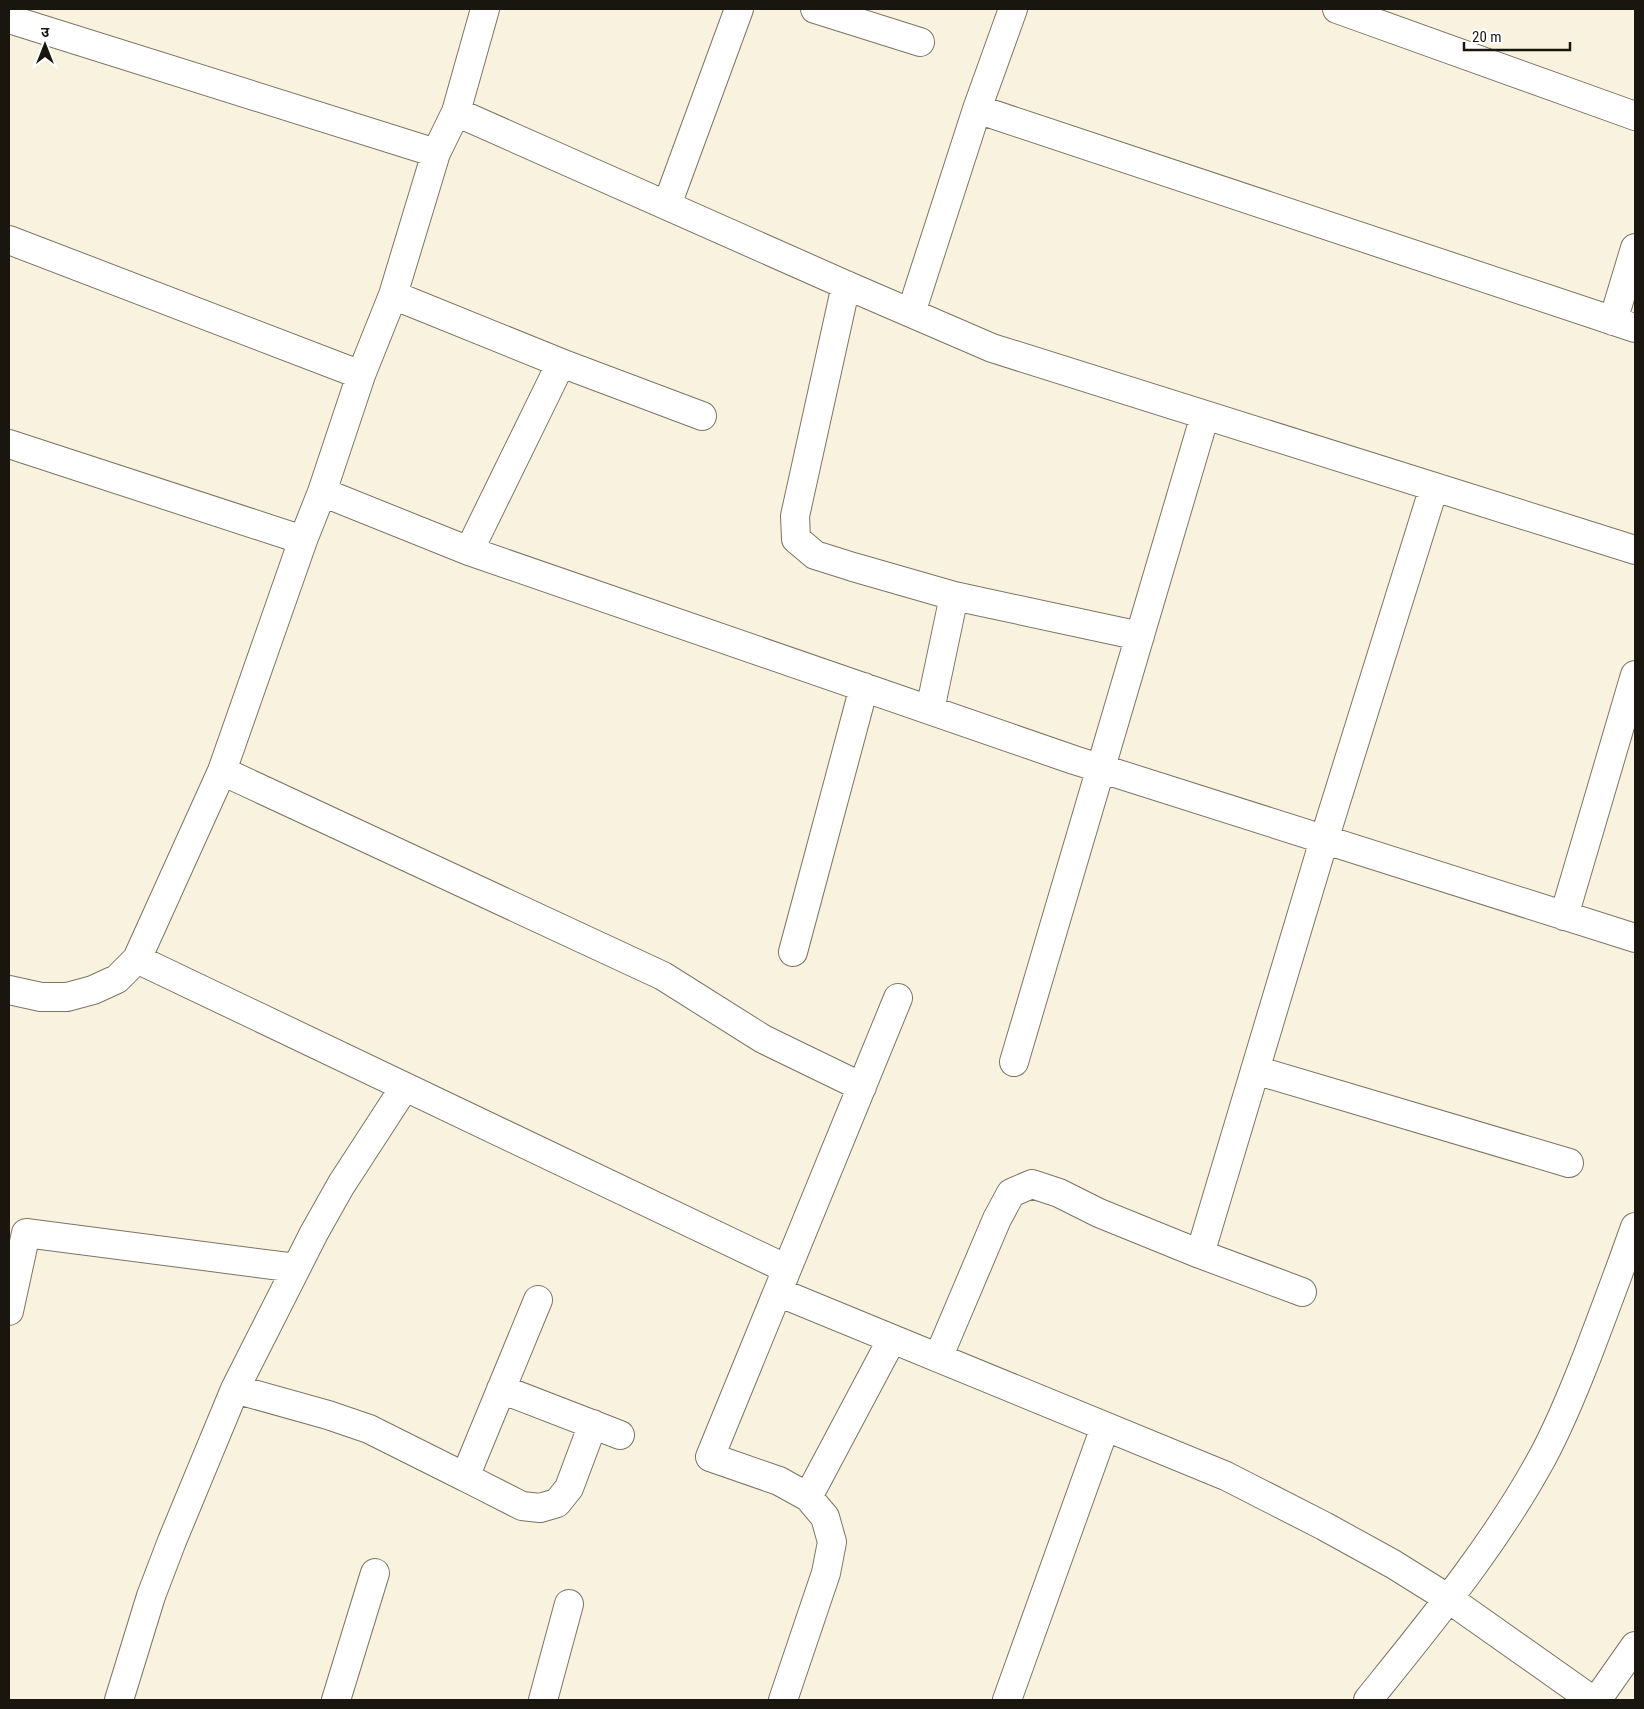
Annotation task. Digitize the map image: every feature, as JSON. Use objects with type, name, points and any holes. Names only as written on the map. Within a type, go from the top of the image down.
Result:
[{"type":"street","points":[[9,990],[41,996],[67,997],[92,990],[117,979],[137,959],[222,771],[302,540],[322,492],[361,375],[393,295],[436,154],[456,112],[485,9]]},
{"type":"street","points":[[667,205],[739,9]]},
{"type":"street","points":[[815,9],[920,42]]},
{"type":"street","points":[[911,312],[977,109],[1013,9]]},
{"type":"street","points":[[1337,9],[1635,116]]},
{"type":"street","points":[[9,19],[436,154]]},
{"type":"street","points":[[977,109],[1624,324],[1635,248]]},
{"type":"street","points":[[456,112],[992,348],[1635,550]]},
{"type":"street","points":[[9,240],[361,375]]},
{"type":"street","points":[[846,285],[795,516],[796,539],[815,555],[954,596],[1140,636]]},
{"type":"street","points":[[393,295],[561,363],[702,416]]},
{"type":"street","points":[[469,550],[561,363]]},
{"type":"street","points":[[1014,1062],[1205,415]]},
{"type":"street","points":[[9,444],[302,540]]},
{"type":"street","points":[[1200,1254],[1324,840],[1434,487]]},
{"type":"street","points":[[322,492],[469,550],[1100,769],[1635,938]]},
{"type":"street","points":[[930,710],[954,596]]},
{"type":"street","points":[[1564,916],[1635,675]]},
{"type":"street","points":[[793,952],[864,687]]},
{"type":"street","points":[[222,771],[663,976],[763,1039],[862,1087]]},
{"type":"street","points":[[137,959],[404,1088],[782,1280],[892,1339],[1226,1476],[1290,1507],[1393,1564],[1449,1599],[1592,1700]]},
{"type":"street","points":[[783,1700],[826,1573],[832,1542],[825,1517],[808,1497],[779,1481],[710,1457],[898,998]]},
{"type":"street","points":[[1255,1070],[1568,1163]]},
{"type":"street","points":[[118,1700],[151,1596],[235,1389],[296,1268],[341,1185],[404,1088]]},
{"type":"street","points":[[938,1358],[997,1219],[1011,1193],[1032,1184],[1059,1193],[1099,1213],[1200,1254],[1302,1292]]},
{"type":"street","points":[[1368,1700],[1449,1599],[1487,1547],[1542,1458],[1567,1408],[1610,1299],[1635,1227]]},
{"type":"street","points":[[9,1311],[17,1232],[296,1268]]},
{"type":"street","points":[[465,1477],[538,1300]]},
{"type":"street","points":[[808,1497],[892,1339]]},
{"type":"street","points":[[235,1389],[328,1415],[369,1429],[522,1506],[540,1508],[557,1503],[569,1488],[593,1424]]},
{"type":"street","points":[[502,1389],[620,1435]]},
{"type":"street","points":[[1006,1700],[1105,1427]]},
{"type":"street","points":[[336,1700],[376,1573]]},
{"type":"street","points":[[543,1700],[569,1604]]},
{"type":"street","points":[[1597,1700],[1635,1646]]}]
